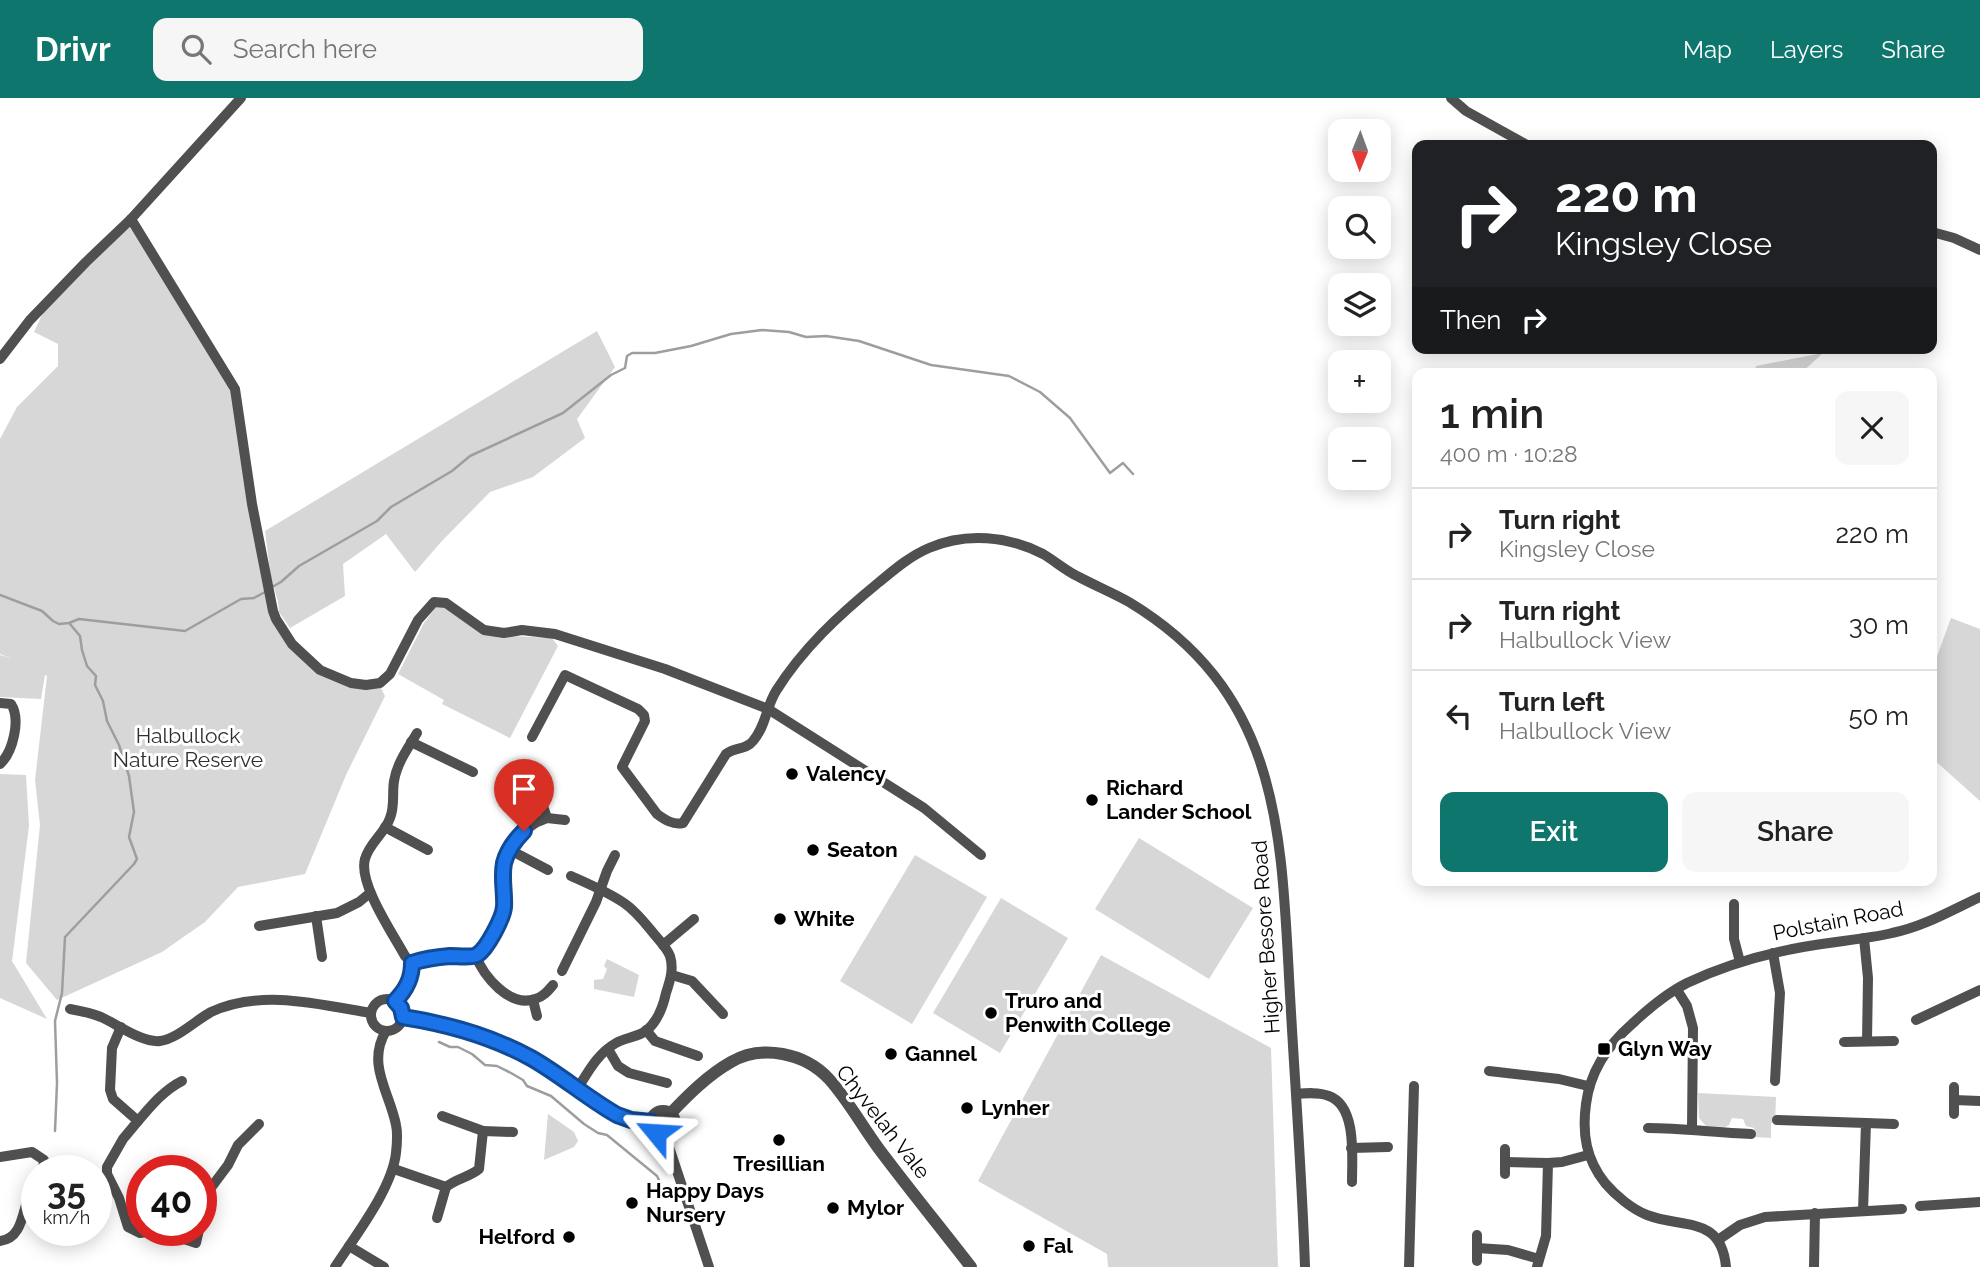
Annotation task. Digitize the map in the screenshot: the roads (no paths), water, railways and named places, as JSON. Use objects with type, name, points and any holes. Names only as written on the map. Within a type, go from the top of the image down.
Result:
[{"type":"street","points":[[0,359],[30,320],[86,261],[131,219],[240,98]]},
{"type":"street","points":[[1451,98],[1466,111],[1518,140]]},
{"type":"street","points":[[131,219],[235,389],[253,503],[276,619],[292,644],[320,670],[351,682],[366,685],[380,683],[390,674],[418,620],[434,602],[446,603],[484,629],[504,633],[522,630],[555,634],[665,669],[768,709],[924,808],[981,855]]},
{"type":"street","points":[[1937,233],[1980,250]]},
{"type":"street","name":"Higher Besore Road","points":[[532,737],[565,676],[638,709],[644,715],[645,721],[622,767],[657,814],[677,824],[683,823],[726,754],[752,743],[765,723],[770,701],[811,645],[836,619],[913,556],[930,548],[951,541],[985,538],[1010,541],[1047,557],[1076,576],[1119,596],[1143,611],[1187,646],[1222,687],[1245,725],[1265,775],[1280,852],[1305,1267]]},
{"type":"street","points":[[0,703],[11,704],[15,710],[14,735],[7,756],[0,764]]},
{"type":"street","points":[[395,1001],[409,983],[412,963],[405,956],[370,893],[365,879],[365,859],[390,820],[397,767],[414,738],[472,772]]},
{"type":"street","points":[[542,803],[547,818]]},
{"type":"street","points":[[412,963],[449,956],[476,956],[483,950],[502,915],[505,861],[516,839],[537,822],[547,818],[565,820]]},
{"type":"street","points":[[385,827],[428,850]]},
{"type":"street","points":[[510,850],[548,870]]},
{"type":"street","points":[[568,970],[615,855]]},
{"type":"street","points":[[571,876],[625,903],[670,955],[671,975],[657,1018],[646,1030],[608,1049],[595,1062],[578,1088]]},
{"type":"street","points":[[259,926],[337,913],[370,893]]},
{"type":"street","name":"Polstain Road","points":[[1718,1240],[1712,1233],[1695,1224],[1655,1217],[1632,1207],[1606,1184],[1588,1155],[1584,1133],[1588,1086],[1598,1063],[1623,1031],[1686,984],[1740,962],[1773,953],[1907,929],[1980,897]]},
{"type":"street","points":[[1734,904],[1734,939],[1740,962]]},
{"type":"street","points":[[316,916],[322,957]]},
{"type":"street","points":[[663,945],[694,919]]},
{"type":"street","points":[[1864,938],[1868,978],[1867,1041]]},
{"type":"street","points":[[1773,953],[1780,993],[1775,1080]]},
{"type":"street","points":[[476,956],[487,976],[512,997],[533,1000],[553,985]]},
{"type":"street","points":[[671,975],[692,981],[723,1014]]},
{"type":"street","points":[[1677,990],[1687,1006],[1693,1028],[1692,1128]]},
{"type":"street","points":[[1917,1004],[1920,1018],[1980,990]]},
{"type":"street","points":[[385,999],[395,1001],[401,1008],[403,1017],[399,1026],[386,1031],[373,1025],[370,1013],[373,1006],[385,999]]},
{"type":"street","points":[[70,1009],[89,1013],[149,1040],[160,1041],[172,1037],[211,1013],[234,1004],[260,1000],[370,1013]]},
{"type":"street","points":[[533,1000],[537,1016]]},
{"type":"street","points":[[403,1017],[455,1027],[496,1041],[533,1060],[617,1115],[651,1122],[653,1130],[660,1135],[665,1135],[674,1128],[674,1119],[670,1114]]},
{"type":"street","points":[[121,1027],[112,1048],[110,1090],[113,1099],[138,1121]]},
{"type":"street","points":[[646,1030],[655,1041],[698,1056]]},
{"type":"street","points":[[335,1267],[381,1196],[394,1169],[397,1151],[396,1126],[378,1070],[380,1047],[386,1031]]},
{"type":"street","points":[[1844,1042],[1894,1041]]},
{"type":"street","points":[[608,1049],[618,1066],[629,1073],[667,1083]]},
{"type":"street","name":"Chyvelah Vale","points":[[651,1122],[657,1112],[665,1111],[670,1114],[700,1085],[740,1058],[761,1053],[797,1058],[828,1077],[877,1147],[971,1267]]},
{"type":"street","points":[[1489,1071],[1512,1068],[1588,1086]]},
{"type":"street","points":[[126,1221],[107,1174],[107,1167],[123,1139],[138,1121],[172,1086],[182,1081]]},
{"type":"street","points":[[1409,1267],[1414,1086]]},
{"type":"street","points":[[1954,1087],[1954,1114]]},
{"type":"street","points":[[1296,1094],[1324,1094],[1341,1104],[1348,1115],[1352,1182]]},
{"type":"street","points":[[1954,1100],[1980,1101]]},
{"type":"street","points":[[442,1116],[483,1131],[513,1132]]},
{"type":"street","points":[[1738,1120],[1738,1133]]},
{"type":"street","points":[[1777,1120],[1894,1124]]},
{"type":"street","points":[[1863,1211],[1866,1123]]},
{"type":"street","points":[[217,1180],[228,1166],[238,1145],[259,1124]]},
{"type":"street","points":[[1648,1128],[1692,1128],[1705,1132],[1751,1134]]},
{"type":"street","points":[[437,1218],[446,1187],[479,1169],[483,1131]]},
{"type":"street","points":[[665,1135],[709,1267]]},
{"type":"street","points":[[1352,1148],[1388,1147]]},
{"type":"street","points":[[1505,1149],[1505,1174]]},
{"type":"street","points":[[0,1157],[33,1152],[37,1155]]},
{"type":"street","points":[[1505,1161],[1562,1162],[1588,1155]]},
{"type":"street","points":[[1477,1248],[1499,1249],[1538,1263],[1546,1236],[1548,1163]]},
{"type":"street","points":[[394,1169],[446,1187]]},
{"type":"street","points":[[1920,1206],[1980,1202]]},
{"type":"street","points":[[1726,1267],[1718,1240],[1733,1229],[1756,1219],[1902,1209]]},
{"type":"street","points":[[1814,1267],[1815,1213]]},
{"type":"street","points":[[0,1241],[8,1240],[19,1230],[21,1221]]},
{"type":"street","points":[[1477,1235],[1477,1261]]},
{"type":"street","points":[[349,1246],[384,1267]]},
{"type":"waterway","points":[[272,587],[299,566],[377,521],[391,507],[452,471],[470,456],[563,413],[611,375],[625,368],[627,356],[632,353],[655,353],[731,334],[762,330],[789,332],[806,337],[826,336],[859,341],[931,365],[1009,376],[1040,392],[1070,418],[1110,473],[1123,463],[1133,474]]},
{"type":"waterway","points":[[0,595],[42,611],[59,624],[79,619],[185,631],[241,599],[254,598],[267,591]]},
{"type":"waterway","points":[[55,1131],[55,1021],[62,993],[65,937],[137,859],[129,837],[134,812],[129,776],[95,685],[96,676],[87,666],[80,636],[70,624]]},
{"type":"waterway","points":[[439,1042],[458,1047],[485,1065],[497,1066],[523,1080],[527,1086],[551,1096],[584,1124],[607,1135],[657,1176],[660,1182]]},
{"type":"place","name":"Valency","points":[[792,774]]},
{"type":"place","name":"Richard Lander School","points":[[1092,800]]},
{"type":"place","name":"Seaton","points":[[813,850]]},
{"type":"place","name":"White","points":[[780,919]]},
{"type":"place","name":"Truro and Penwith College","points":[[991,1013]]},
{"type":"place","name":"Glyn Way","points":[[1604,1049]]},
{"type":"place","name":"Gannel","points":[[891,1054]]},
{"type":"place","name":"Lynher","points":[[967,1108]]},
{"type":"place","name":"Tresillian","points":[[779,1140]]},
{"type":"place","name":"Happy Days Nursery","points":[[632,1203]]},
{"type":"place","name":"Mylor","points":[[833,1208]]},
{"type":"place","name":"Helford","points":[[569,1237]]},
{"type":"place","name":"Fal","points":[[1029,1246]]},
{"type":"park label","name":"Halbullock Nature Reserve","points":[[188,748]]}]
